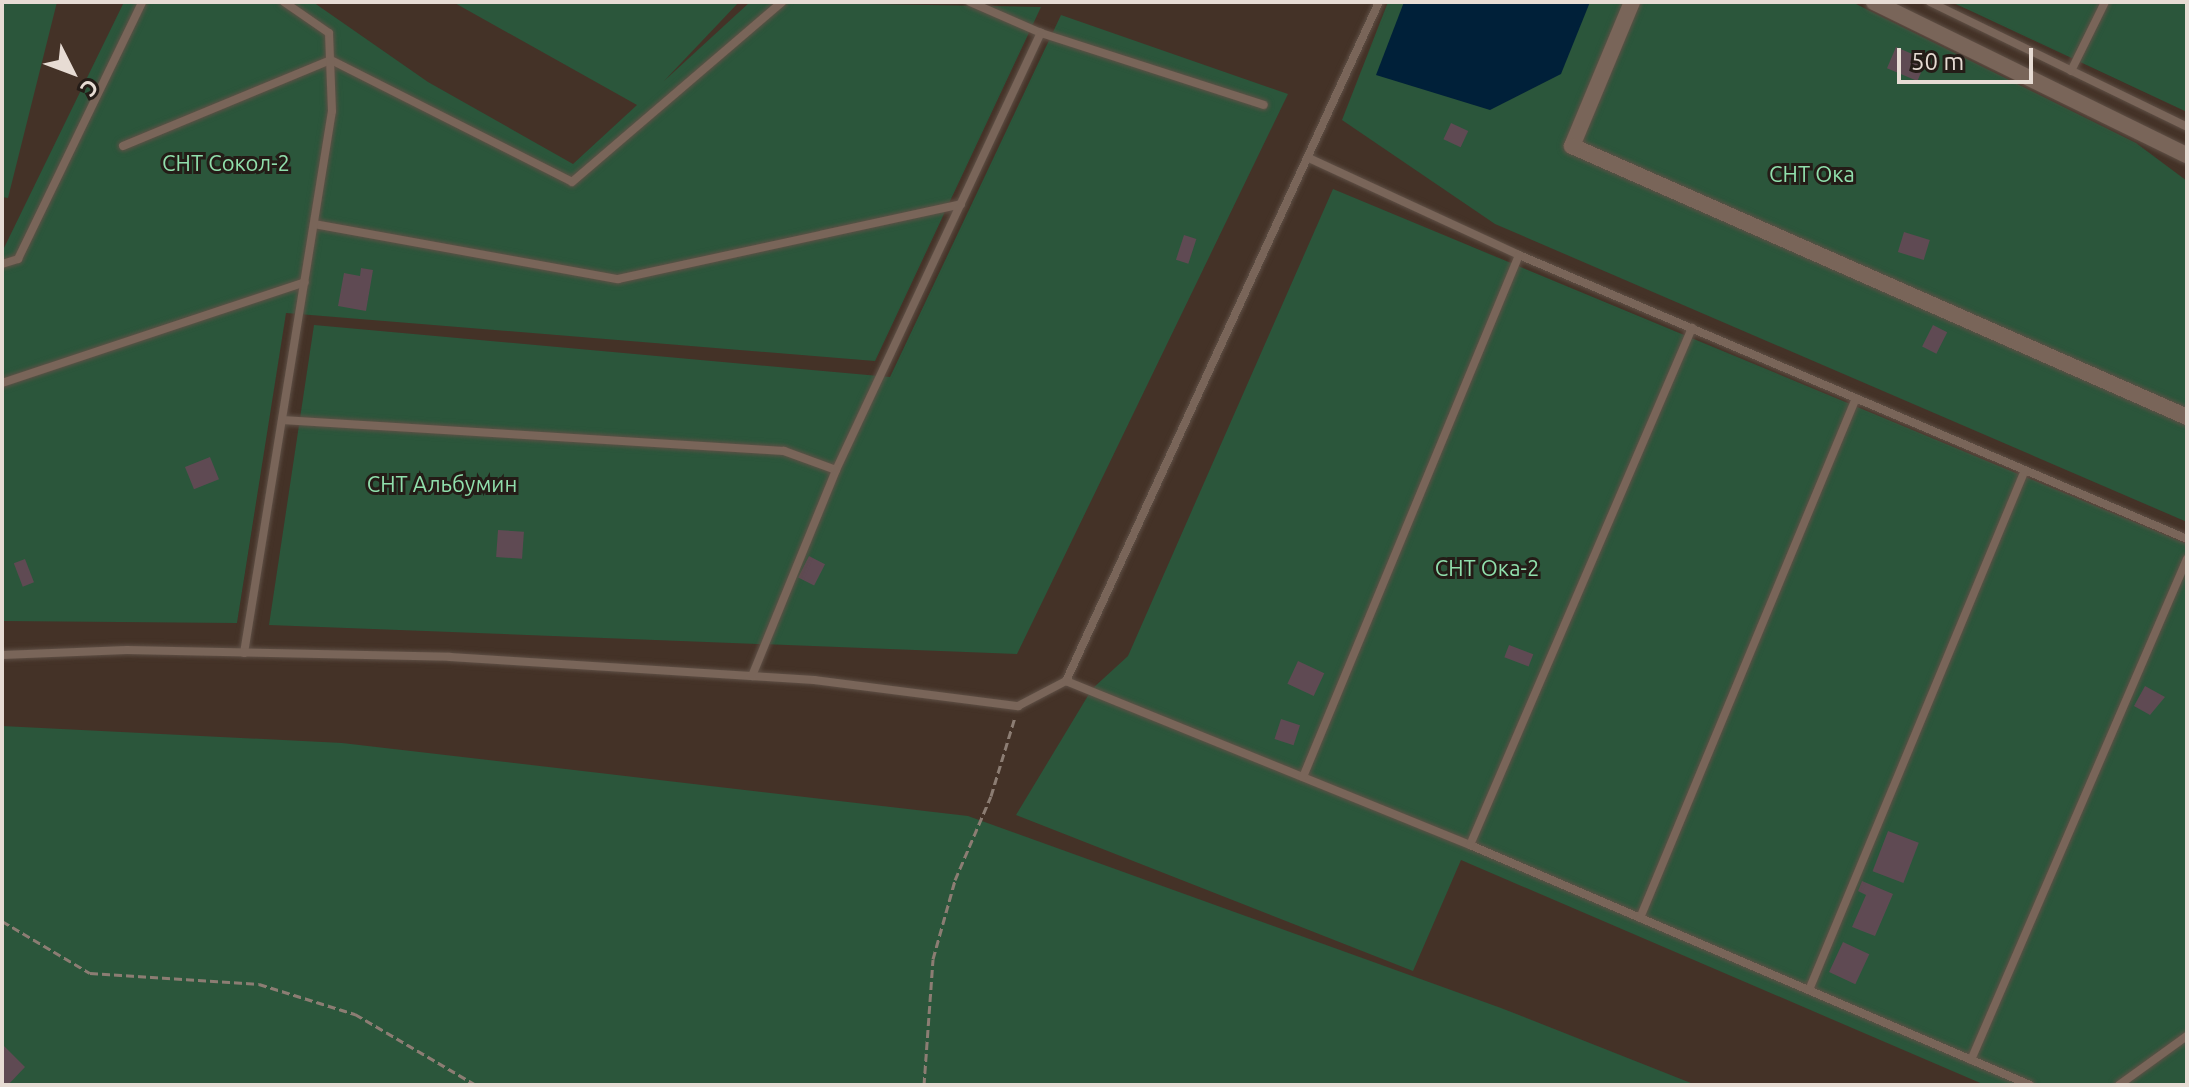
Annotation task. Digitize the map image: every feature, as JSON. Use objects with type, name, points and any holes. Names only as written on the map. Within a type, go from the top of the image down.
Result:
[{"type":"street","points":[[1632,2],[1572,146],[2187,417]]},
{"type":"street","points":[[1874,2],[2187,155]]},
{"type":"lane","points":[[2,264],[18,259],[142,2]]},
{"type":"lane","points":[[244,653],[332,111],[329,33],[284,2]]},
{"type":"lane","points":[[123,146],[331,60],[572,182],[782,2]]},
{"type":"lane","points":[[970,2],[1041,33],[1264,105]]},
{"type":"lane","points":[[2,655],[244,653],[450,657],[752,676],[1018,706],[1066,681],[1311,159],[1379,2]]},
{"type":"lane","points":[[1930,2],[2187,127]]},
{"type":"lane","points":[[2071,71],[2105,2]]},
{"type":"lane","points":[[752,676],[836,470],[1041,33]]},
{"type":"lane","points":[[1311,159],[1519,255],[2187,539]]},
{"type":"lane","points":[[314,224],[618,279],[961,204]]},
{"type":"lane","points":[[1303,777],[1519,255]]},
{"type":"lane","points":[[2,383],[305,282]]},
{"type":"lane","points":[[1470,845],[1692,328]]},
{"type":"lane","points":[[1640,918],[1856,398]]},
{"type":"lane","points":[[282,420],[784,451],[836,470]]},
{"type":"lane","points":[[1809,990],[2025,470]]},
{"type":"lane","points":[[1971,1060],[2187,559]]},
{"type":"lane","points":[[1066,681],[1470,845],[2030,1085]]},
{"type":"lane","points":[[2119,1085],[2187,1036]]},
{"type":"path","points":[[924,1085],[933,959],[1018,706]]},
{"type":"path","points":[[2,921],[90,973],[259,984],[355,1014],[476,1085]]},
{"type":"green space","points":[[2,2],[57,2],[8,198],[2,197]]},
{"type":"green space","name":"СНТ Сокол-2","points":[[124,2],[313,2],[428,82],[573,164],[637,105],[453,2],[739,2],[664,81],[750,2],[1041,7],[875,361],[286,313],[237,623],[2,621],[2,252]]},
{"type":"green space","name":"СНТ Ока","points":[[1388,2],[1852,2],[2136,143],[2187,181],[2187,522],[1495,224],[1342,120]]},
{"type":"green space","points":[[1951,2],[2187,2],[2187,112],[1971,11]]},
{"type":"green space","name":"СНТ Альбумин","points":[[1061,15],[1288,94],[1017,654],[269,625],[314,325],[890,377]]},
{"type":"green space","name":"СНТ Ока-2","points":[[1333,189],[2187,544],[2187,1085],[1985,1085],[1461,860],[1413,971],[1016,815],[1092,689],[1128,656]]},
{"type":"green space","points":[[2,726],[342,743],[968,816],[1501,1008],[1696,1085],[2,1085]]},
{"type":"water","points":[[1404,2],[1590,2],[1561,74],[1490,110],[1376,75]]},
{"type":"building","points":[[1896,47],[1926,60],[1917,81],[1887,68]]},
{"type":"building","points":[[1451,123],[1468,131],[1461,147],[1443,139]]},
{"type":"building","points":[[1904,232],[1930,240],[1924,260],[1898,252]]},
{"type":"building","points":[[1184,235],[1196,239],[1188,264],[1176,260]]},
{"type":"building","points":[[361,268],[373,270],[366,311],[338,306],[344,273],[360,276]]},
{"type":"building","points":[[1933,325],[1947,332],[1936,354],[1922,346]]},
{"type":"building","points":[[210,457],[219,479],[194,489],[185,467]]},
{"type":"building","points":[[498,530],[524,532],[522,559],[496,557]]},
{"type":"building","points":[[809,556],[825,564],[814,586],[798,577]]},
{"type":"building","points":[[25,559],[34,582],[23,587],[14,563]]},
{"type":"building","points":[[1509,645],[1533,654],[1529,666],[1504,657]]},
{"type":"building","points":[[1298,661],[1324,673],[1314,696],[1287,684]]},
{"type":"building","points":[[2145,686],[2165,697],[2150,715],[2134,706]]},
{"type":"building","points":[[1281,719],[1300,725],[1294,745],[1275,739]]},
{"type":"building","points":[[1888,831],[1919,843],[1903,883],[1873,871]]},
{"type":"building","points":[[1862,881],[1893,894],[1875,936],[1852,927],[1866,895],[1858,891]]},
{"type":"building","points":[[1843,942],[1869,954],[1855,984],[1829,972]]},
{"type":"building","points":[[2,1044],[25,1067],[8,1085],[2,1085]]}]
